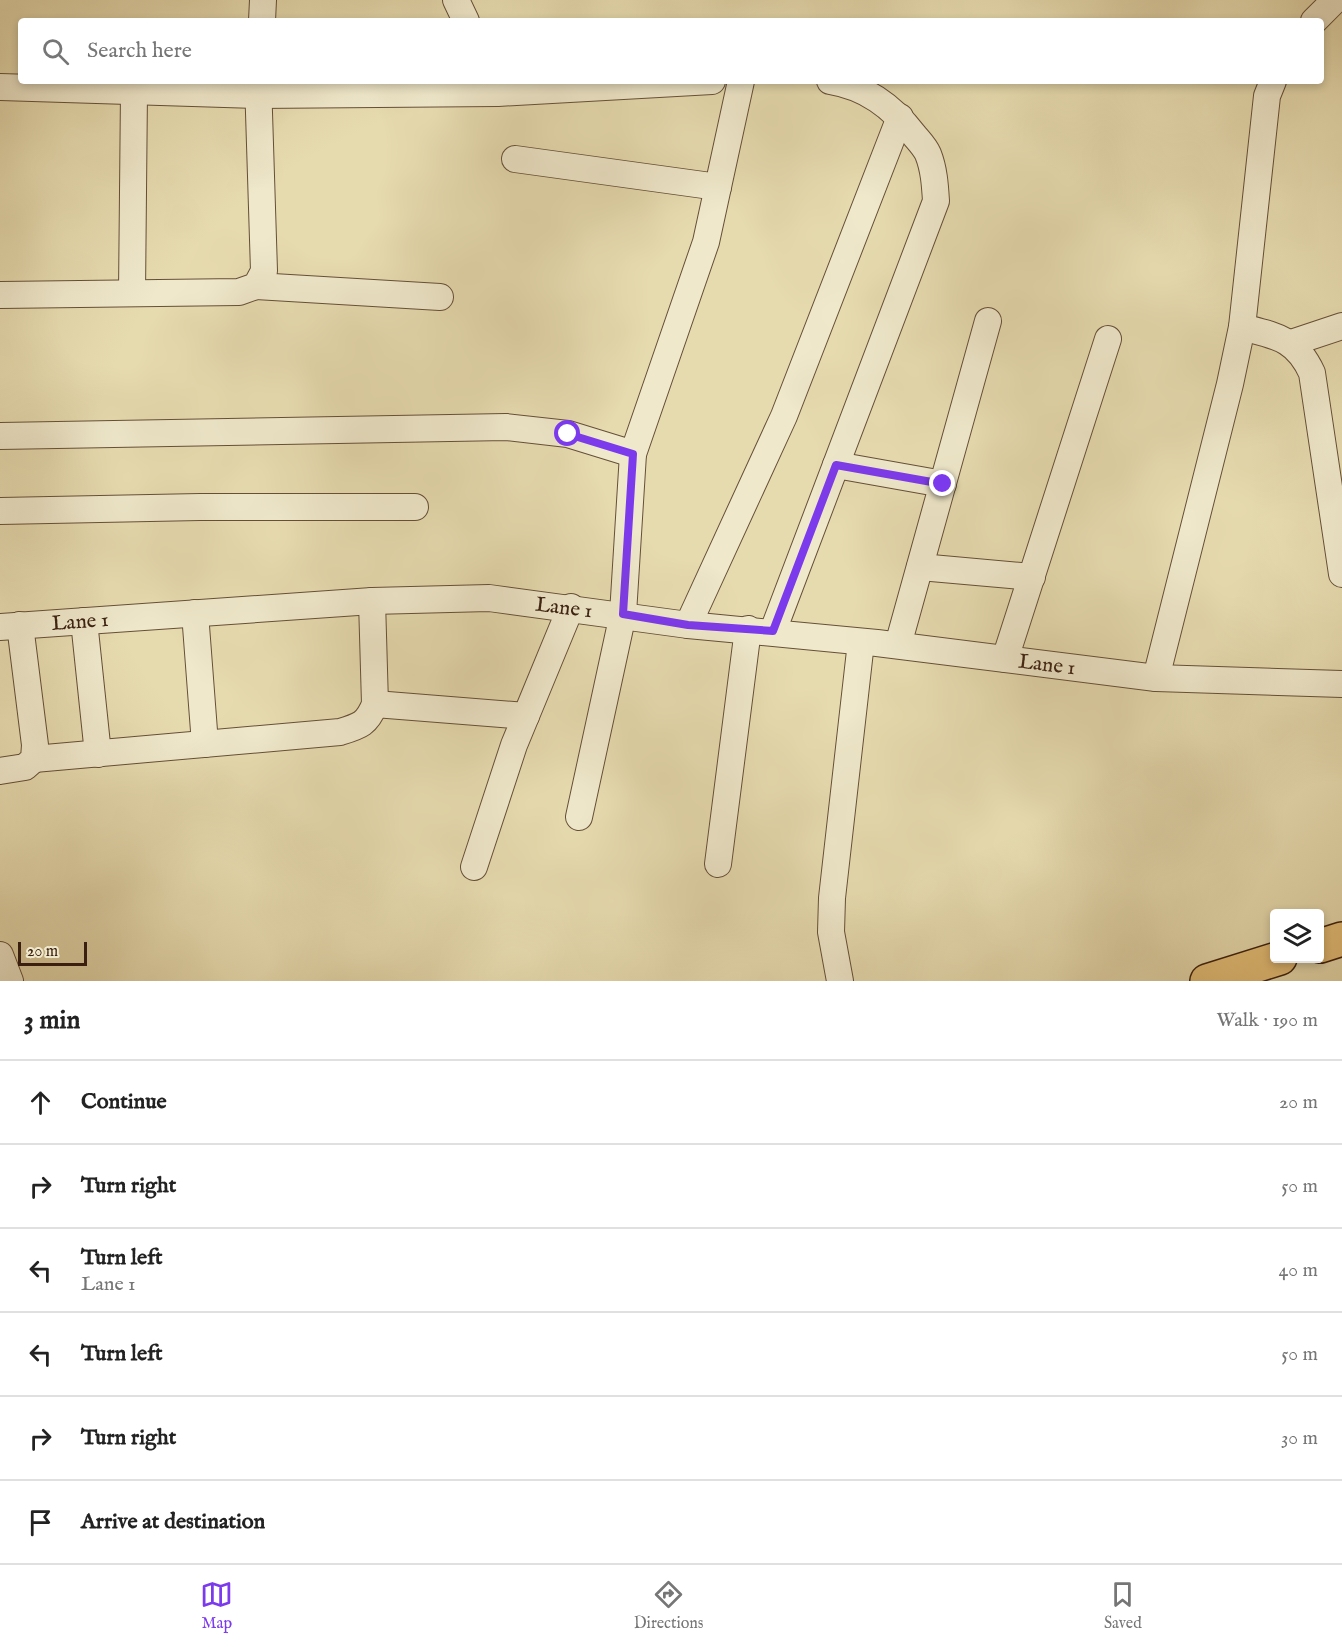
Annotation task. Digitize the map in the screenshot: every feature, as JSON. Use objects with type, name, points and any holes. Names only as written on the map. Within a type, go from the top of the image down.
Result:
[{"type":"highway","points":[[1324,945],[1342,939]]},
{"type":"highway","points":[[1211,980],[1270,961]]},
{"type":"street","points":[[262,18],[263,0]]},
{"type":"street","points":[[456,0],[464,18]]},
{"type":"street","points":[[1317,18],[1335,0]]},
{"type":"street","points":[[0,87],[134,91],[604,84]]},
{"type":"street","points":[[579,817],[623,614],[633,454],[706,242],[740,84]]},
{"type":"street","points":[[773,631],[936,201],[934,176],[927,153],[900,117],[875,96],[850,84]]},
{"type":"street","points":[[1156,678],[1230,384],[1242,327],[1267,96],[1272,84]]},
{"type":"street","points":[[256,286],[264,271],[258,88]]},
{"type":"street","points":[[132,293],[134,91]]},
{"type":"street","points":[[688,625],[784,416],[900,117]]},
{"type":"street","points":[[515,159],[718,187]]},
{"type":"street","points":[[0,295],[239,292],[256,286],[440,297]]},
{"type":"street","points":[[898,645],[988,321]]},
{"type":"street","points":[[1291,343],[1342,326]]},
{"type":"street","points":[[1242,327],[1291,343],[1305,356],[1332,440],[1341,564]]},
{"type":"street","points":[[1005,659],[1108,339]]},
{"type":"street","points":[[0,436],[506,427],[568,434],[633,454]]},
{"type":"street","points":[[836,465],[943,484]]},
{"type":"street","points":[[0,511],[200,507],[415,507]]},
{"type":"street","points":[[920,567],[1032,577]]},
{"type":"street","name":"Lane 1","points":[[10,626],[372,601],[489,598],[623,614],[688,625],[773,631],[898,645],[1156,678],[1342,684]]},
{"type":"street","points":[[0,771],[25,768],[34,759],[340,732],[356,728],[369,719],[375,704],[372,601]]},
{"type":"street","points":[[474,867],[526,716],[571,607]]},
{"type":"street","points":[[195,613],[205,744]]},
{"type":"street","points":[[84,621],[98,754]]},
{"type":"street","points":[[10,626],[35,745],[34,759]]},
{"type":"street","points":[[718,864],[748,629]]},
{"type":"street","points":[[840,981],[831,932],[832,898],[861,642]]},
{"type":"street","points":[[375,704],[526,716]]},
{"type":"street","points":[[0,955],[10,981]]},
{"type":"route","points":[[568,434],[633,454],[623,614],[688,625],[773,631],[836,465],[943,484]]}]
